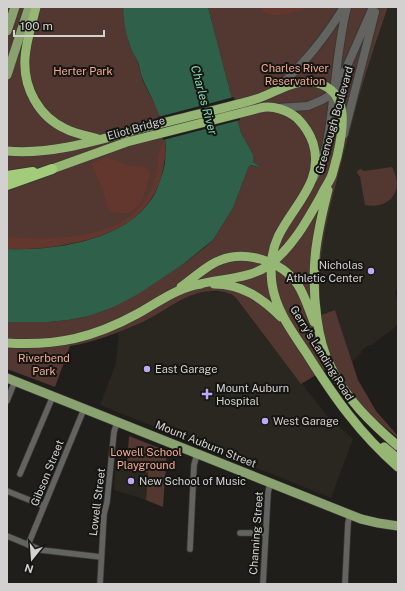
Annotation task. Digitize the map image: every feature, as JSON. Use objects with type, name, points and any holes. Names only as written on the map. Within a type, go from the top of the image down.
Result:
[{"type":"highway","points":[[36,7],[26,48],[25,61],[26,77],[32,96],[40,108],[56,124],[74,132],[100,140]]},
{"type":"highway","points":[[253,105],[292,84],[308,81],[324,86],[334,93],[339,101],[342,113],[339,150]]},
{"type":"highway","name":"Eliot Bridge","points":[[7,152],[44,151],[145,133],[253,105],[276,108]]},
{"type":"highway","name":"Gerry's Landing Road","points":[[276,108],[288,113],[298,120],[307,130],[312,141],[316,158],[315,168],[306,192],[279,234],[274,248],[271,263],[275,298],[290,329],[335,398],[374,444],[398,468]]},
{"type":"highway","name":"Eliot Bridge","points":[[7,185],[122,144],[145,133]]},
{"type":"highway","name":"Greenough Boulevard","points":[[196,285],[249,274],[260,270],[271,263],[302,228],[332,175],[339,150]]},
{"type":"highway","points":[[7,176],[52,170]]},
{"type":"highway","name":"Gerry's Landing Road","points":[[332,175],[318,232],[313,268],[314,294],[321,340],[330,366],[347,393],[368,419],[398,446]]},
{"type":"highway","points":[[7,343],[55,342],[91,335],[117,324],[168,296],[209,267],[224,259],[247,257],[271,263],[283,269],[298,285],[321,340]]},
{"type":"highway","points":[[168,296],[196,285],[222,284],[233,286],[249,292],[270,306],[290,329]]},
{"type":"highway","points":[[349,416],[398,459]]},
{"type":"main road","points":[[7,31],[15,7]]},
{"type":"main road","points":[[7,75],[29,7]]},
{"type":"main road","name":"Greenough Boulevard","points":[[273,93],[312,53],[346,7]]},
{"type":"main road","name":"Greenough Boulevard","points":[[306,192],[317,174],[325,150],[330,127],[346,7]]},
{"type":"main road","name":"Greenough Boulevard","points":[[276,108],[308,106],[334,93],[373,7]]},
{"type":"main road","name":"Greenough Boulevard","points":[[339,150],[349,118],[376,7]]},
{"type":"main road","name":"Mount Auburn Street","points":[[11,380],[370,522],[398,526]]},
{"type":"street","points":[[7,401],[11,380]]},
{"type":"street","points":[[20,474],[53,396]]},
{"type":"street","name":"Gibson Street","points":[[28,545],[84,409]]},
{"type":"street","name":"Lowell Street","points":[[100,584],[104,514],[107,502],[114,432],[117,422]]},
{"type":"street","points":[[190,549],[194,465],[198,454]]},
{"type":"street","name":"Channing Street","points":[[263,584],[268,493],[270,483]]},
{"type":"street","points":[[7,491],[44,506]]},
{"type":"street","points":[[345,584],[348,523],[350,514]]},
{"type":"street","points":[[240,533],[266,533]]},
{"type":"street","points":[[7,536],[44,551],[101,557]]},
{"type":"shaded area","points":[[260,7],[310,7],[290,13],[275,15],[264,12]]},
{"type":"shaded area","points":[[388,7],[398,7],[398,290],[395,291],[398,304],[398,323],[392,330],[361,351],[362,352],[352,362],[335,310],[321,315],[319,284],[320,259],[327,219],[350,125],[368,64]]},
{"type":"shaded area","points":[[165,139],[164,161],[160,180],[153,196],[142,210],[129,221],[113,231],[95,238],[74,243],[40,248],[7,249],[7,237],[46,238],[87,234],[107,229],[124,220],[139,208],[150,192],[158,168],[159,152]]},
{"type":"shaded area","points":[[108,157],[127,165],[146,167],[150,173],[143,198],[134,210],[128,213],[109,211],[103,189],[94,171],[92,163]]},
{"type":"shaded area","name":"Mount Auburn Hospital","points":[[207,291],[229,293],[236,298],[329,418],[353,439],[331,498],[100,405],[116,363],[119,332],[146,321],[182,299],[196,293]]},
{"type":"shaded area","name":"New School of Music","points":[[116,462],[127,463],[127,465],[148,473],[146,500],[114,490]]},
{"type":"green space","name":"Herter Park","points":[[7,7],[123,7],[129,44],[137,60],[143,81],[159,113],[165,139],[166,156],[146,206],[109,232],[7,249]]},
{"type":"green space","name":"Charles River Reservation","points":[[208,7],[388,7],[356,107],[331,205],[323,240],[320,295],[321,315],[335,310],[358,380],[376,411],[398,436],[398,438],[358,403],[333,365],[301,384],[236,298],[224,292],[206,292],[187,297],[134,326],[98,339],[70,346],[55,387],[7,369],[7,322],[48,322],[89,316],[114,307],[182,265],[213,240],[233,208],[249,166],[257,167],[258,165],[253,162],[253,154],[241,133]]},
{"type":"green space","points":[[392,167],[396,175],[397,183],[393,196],[382,204],[374,206],[365,205],[360,177],[357,173],[358,170],[361,169],[364,171]]},
{"type":"green space","name":"Lowell School Playground","points":[[129,436],[167,451],[163,507],[146,500],[148,473],[127,465]]},
{"type":"water","name":"Charles River","points":[[123,7],[208,7],[241,133],[253,154],[253,162],[258,165],[258,167],[251,165],[249,166],[233,208],[213,240],[182,265],[138,294],[114,307],[89,316],[48,322],[7,322],[7,249],[45,248],[65,245],[86,241],[105,234],[123,225],[139,214],[151,200],[159,184],[163,172],[166,146],[163,127],[155,104],[143,80],[138,62],[130,46]]},
{"type":"pier","points":[[234,97],[240,120],[163,140],[158,117]]},
{"type":"place","name":"Nicholas Athletic Center","points":[[371,271]]},
{"type":"place","name":"East Garage","points":[[147,369]]},
{"type":"place","name":"Mount Auburn Hospital","points":[[207,394]]},
{"type":"place","name":"West Garage","points":[[265,421]]},
{"type":"place","name":"New School of Music","points":[[131,481]]},
{"type":"park label","name":"Riverbend Park","points":[[44,364]]}]
